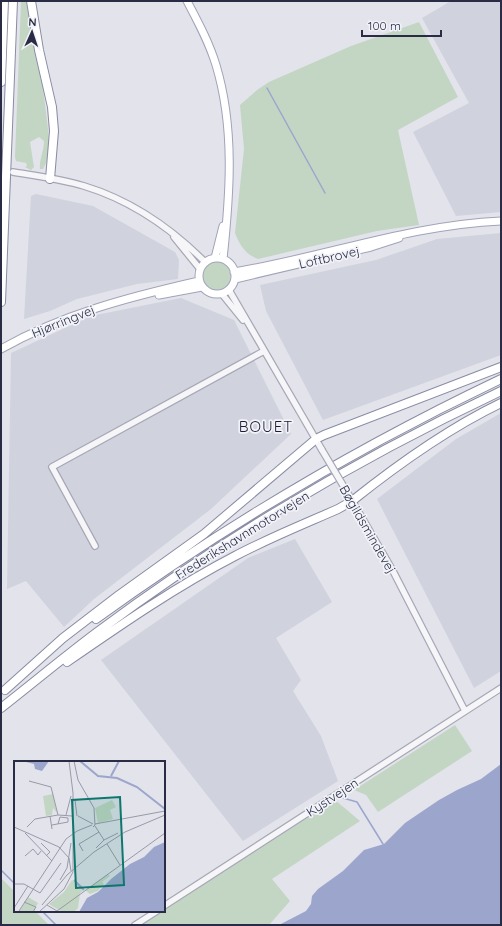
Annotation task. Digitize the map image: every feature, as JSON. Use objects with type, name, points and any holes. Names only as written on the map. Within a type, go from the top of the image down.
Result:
[{"type":"highway","points":[[1,82],[4,1]]},
{"type":"highway","points":[[1,302],[13,1]]},
{"type":"highway","points":[[31,1],[38,43],[52,107],[54,131],[50,179]]},
{"type":"highway","points":[[3,692],[63,638],[119,595],[204,534],[316,439],[501,367]]},
{"type":"highway","name":"Frederikshavnmotorvejen","points":[[3,692],[116,604],[214,538],[286,493],[416,422],[501,379]]},
{"type":"highway","name":"Frederikshavnmotorvejen","points":[[1,708],[97,633],[210,553],[287,505],[350,469],[418,432],[501,391]]},
{"type":"highway","points":[[1,708],[102,638],[200,575],[236,555],[338,509],[352,501],[428,446],[501,402]]},
{"type":"main road","points":[[187,1],[202,28],[216,64],[224,96],[229,134],[230,168],[227,209],[219,258]]},
{"type":"main road","name":"Loftbrovej","points":[[234,272],[375,239],[461,224],[501,220]]},
{"type":"main road","name":"Loftbrovej","points":[[235,279],[371,247],[422,231]]},
{"type":"main road","points":[[219,258],[230,264],[234,272],[235,279],[229,290],[222,294],[211,294],[200,284],[200,269],[205,262],[219,258]]},
{"type":"main road","name":"Hjørringvej","points":[[1,349],[62,319],[92,308],[200,284]]},
{"type":"street","points":[[13,172],[85,187],[114,197],[134,208],[178,237],[205,262]]},
{"type":"street","points":[[171,233],[200,269]]},
{"type":"street","name":"Bøgildsmindevej","points":[[229,290],[393,571],[465,711]]},
{"type":"street","name":"Bøgildsmindevej","points":[[222,294],[250,328]]},
{"type":"street","points":[[95,546],[52,467],[264,351]]},
{"type":"street","name":"Kystvejen","points":[[165,905],[501,688]]},
{"type":"street","points":[[135,925],[155,912]]},
{"type":"shaded area","points":[[451,1],[501,1],[501,212],[456,216],[413,132],[469,103],[422,18]]},
{"type":"shaded area","points":[[36,194],[93,206],[175,252],[179,260],[178,279],[137,284],[77,299],[50,311],[24,319],[31,196]]},
{"type":"shaded area","points":[[501,233],[501,355],[323,420],[266,311],[260,285],[376,260],[437,239]]},
{"type":"shaded area","points":[[181,298],[234,320],[291,434],[211,509],[94,599],[64,627],[26,581],[7,589],[11,353],[91,316]]},
{"type":"shaded area","points":[[501,413],[501,671],[474,688],[377,499],[456,439]]},
{"type":"shaded area","points":[[295,539],[332,602],[276,638],[301,680],[293,691],[321,736],[338,781],[243,841],[101,660],[248,558]]},
{"type":"green space","points":[[21,1],[26,1],[43,88],[49,150],[43,169],[40,169],[40,166],[44,141],[39,137],[30,142],[34,167],[31,170],[25,167],[27,166],[26,163],[16,161],[15,157]]},
{"type":"green space","points":[[419,22],[458,97],[398,130],[419,225],[377,231],[258,259],[250,255],[241,245],[235,233],[244,149],[240,105],[269,82],[351,46]]},
{"type":"green space","points":[[217,262],[227,266],[231,276],[227,286],[217,290],[207,286],[203,276],[207,266]]},
{"type":"green space","points":[[455,725],[472,751],[378,812],[366,795],[354,790]]},
{"type":"green space","points":[[335,800],[360,821],[272,879],[290,901],[269,925],[141,925],[161,912],[165,912],[165,910]]},
{"type":"green space","points":[[1,878],[14,891],[14,912],[36,912],[49,925],[1,925]]},
{"type":"water","points":[[501,764],[501,925],[279,925],[306,911],[311,904],[312,896],[318,889],[343,871],[364,850],[384,844],[405,823],[439,800],[481,779]]},
{"type":"waterway","points":[[267,88],[325,193]]},
{"type":"waterway","points":[[343,798],[357,802],[383,844]]},
{"type":"waterway","points":[[1,870],[14,883]]},
{"type":"waterway","points":[[43,912],[56,925]]},
{"type":"district","name":"BOUET","points":[[266,427]]}]
